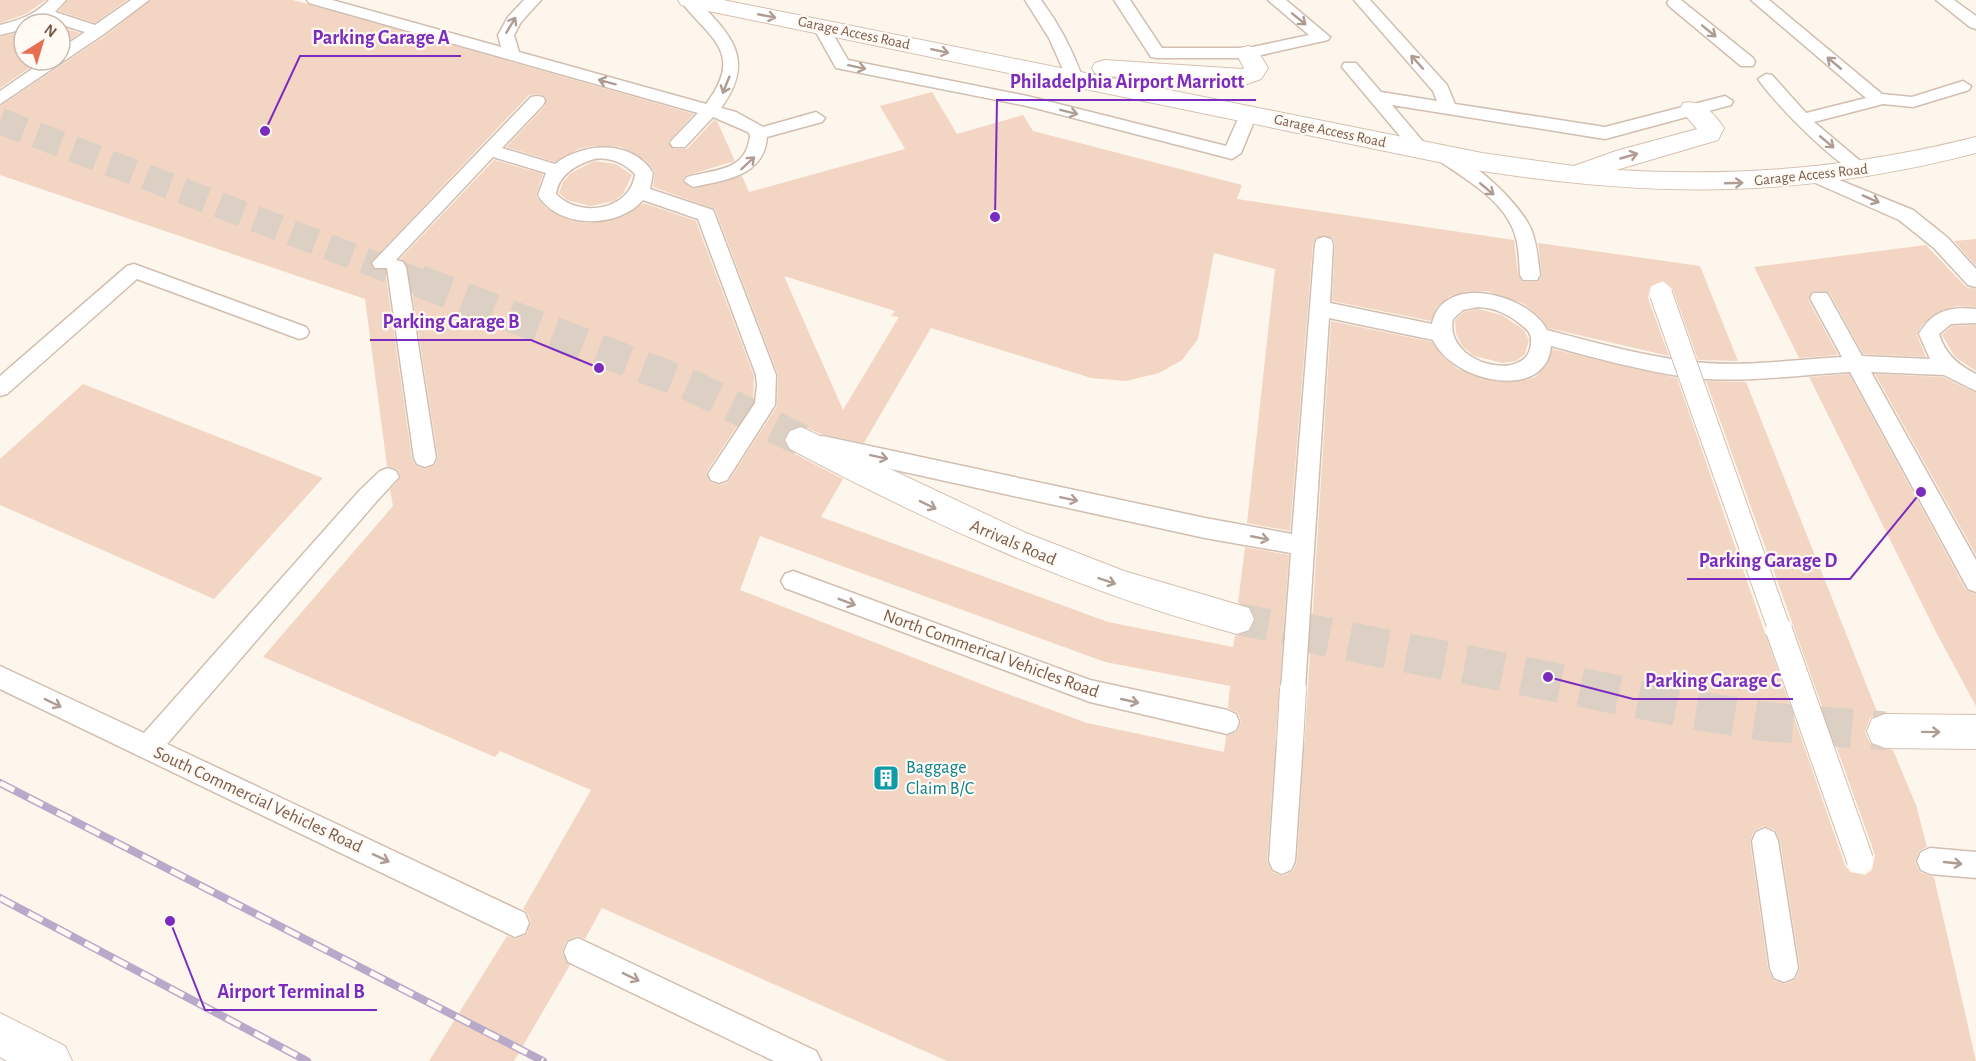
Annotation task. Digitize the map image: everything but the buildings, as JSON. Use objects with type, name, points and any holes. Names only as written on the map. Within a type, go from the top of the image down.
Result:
[{"type":"street","name":"Garage Access Road","points":[[689,0],[1431,152],[1516,168],[1574,175],[1642,182],[1707,183],[1817,177],[1863,171],[1976,145]]},
{"type":"street","points":[[1075,79],[1090,71],[1118,67],[1244,77],[1252,74],[1256,68],[1248,53]]},
{"type":"street","points":[[1574,175],[1625,157],[1709,134],[1711,128],[1692,110]]},
{"type":"street","name":"Arrivals Road","points":[[801,440],[928,505],[1055,561],[1167,601],[1237,619]]},
{"type":"street","points":[[1885,731],[1976,732]]},
{"type":"street","points":[[0,1034],[50,1061]]},
{"type":"lane","points":[[47,12],[58,0]]},
{"type":"lane","points":[[72,48],[141,0]]},
{"type":"lane","points":[[315,0],[710,110],[746,124],[759,134]]},
{"type":"lane","points":[[512,56],[506,35],[514,20],[533,0]]},
{"type":"lane","points":[[679,143],[710,110],[727,85],[730,75],[729,53],[720,34],[689,0]]},
{"type":"lane","points":[[1033,0],[1045,14],[1065,51],[1075,79]]},
{"type":"lane","points":[[1122,0],[1157,53],[1248,53],[1322,37],[1276,0]]},
{"type":"lane","points":[[1362,0],[1441,89],[1449,110]]},
{"type":"lane","points":[[1759,0],[1879,100]]},
{"type":"lane","points":[[1944,0],[1976,24]]},
{"type":"lane","points":[[1682,2],[1748,62]]},
{"type":"lane","points":[[72,22],[98,30]]},
{"type":"lane","points":[[821,27],[842,64],[1027,101],[1232,153],[1248,114]]},
{"type":"lane","points":[[1350,67],[1376,97],[1431,152],[1494,194],[1512,213],[1522,231],[1530,275]]},
{"type":"lane","points":[[0,99],[39,72]]},
{"type":"lane","points":[[1766,79],[1803,119],[1863,171]]},
{"type":"lane","points":[[1803,119],[1879,100],[1913,102],[1963,86]]},
{"type":"lane","points":[[1376,97],[1605,133],[1725,101]]},
{"type":"lane","points":[[425,458],[389,265],[489,150],[537,101]]},
{"type":"lane","points":[[759,134],[816,118]]},
{"type":"lane","points":[[693,181],[739,170],[747,165],[757,153],[759,134]]},
{"type":"lane","points":[[489,150],[559,171]]},
{"type":"lane","points":[[597,152],[620,154],[632,160],[644,173],[645,180],[638,192],[624,204],[600,215],[576,215],[557,207],[546,195],[547,188],[559,171],[585,154],[597,152]]},
{"type":"lane","points":[[1817,177],[1906,215],[1941,243],[1975,280]]},
{"type":"lane","points":[[638,192],[706,215],[766,375],[765,405],[719,474]]},
{"type":"lane","points":[[1282,861],[1324,244]]},
{"type":"lane","points":[[0,388],[134,271],[299,332]]},
{"type":"lane","points":[[1661,294],[1860,860]]},
{"type":"lane","points":[[1820,298],[1976,582]]},
{"type":"lane","points":[[1542,336],[1534,364],[1514,375],[1499,375],[1486,373],[1449,351],[1441,334],[1441,324],[1450,309],[1466,301],[1490,300],[1529,318],[1542,336],[1687,369],[1742,371],[1857,364],[1948,367]]},
{"type":"lane","points":[[1320,309],[1369,317],[1441,334]]},
{"type":"lane","points":[[1976,316],[1951,316],[1940,319],[1932,326],[1929,334],[1931,343],[1948,367],[1976,383]]},
{"type":"lane","points":[[801,440],[1205,528],[1303,546]]},
{"type":"lane","points":[[147,748],[388,477]]},
{"type":"lane","name":"North Commerical Vehicles Road","points":[[793,581],[1090,691],[1227,722]]},
{"type":"lane","name":"South Commercial Vehicles Road","points":[[0,677],[515,923]]},
{"type":"lane","points":[[1765,841],[1784,968]]},
{"type":"lane","points":[[1930,861],[1976,865]]},
{"type":"lane","points":[[578,952],[806,1061]]},
{"type":"tunnel","points":[[0,121],[423,283]]},
{"type":"tunnel","points":[[419,281],[688,384],[801,440]]},
{"type":"tunnel","points":[[1237,619],[1299,631]]},
{"type":"tunnel","points":[[1291,630],[1695,710],[1769,722],[1885,731]]},
{"type":"railway","points":[[0,783],[543,1061]]},
{"type":"railway","points":[[0,898],[307,1061]]},
{"type":"place","name":"Parking Garage A","points":[[265,131]]},
{"type":"place","name":"Philadelphia Airport Marriott","points":[[995,217]]},
{"type":"place","name":"Parking Garage B","points":[[599,368]]},
{"type":"place","name":"Parking Garage D","points":[[1921,492]]},
{"type":"place","name":"Parking Garage C","points":[[1548,677]]},
{"type":"place","name":"Baggage Claim B/C","points":[[886,778]]},
{"type":"place","name":"Airport Terminal B","points":[[170,921]]}]
